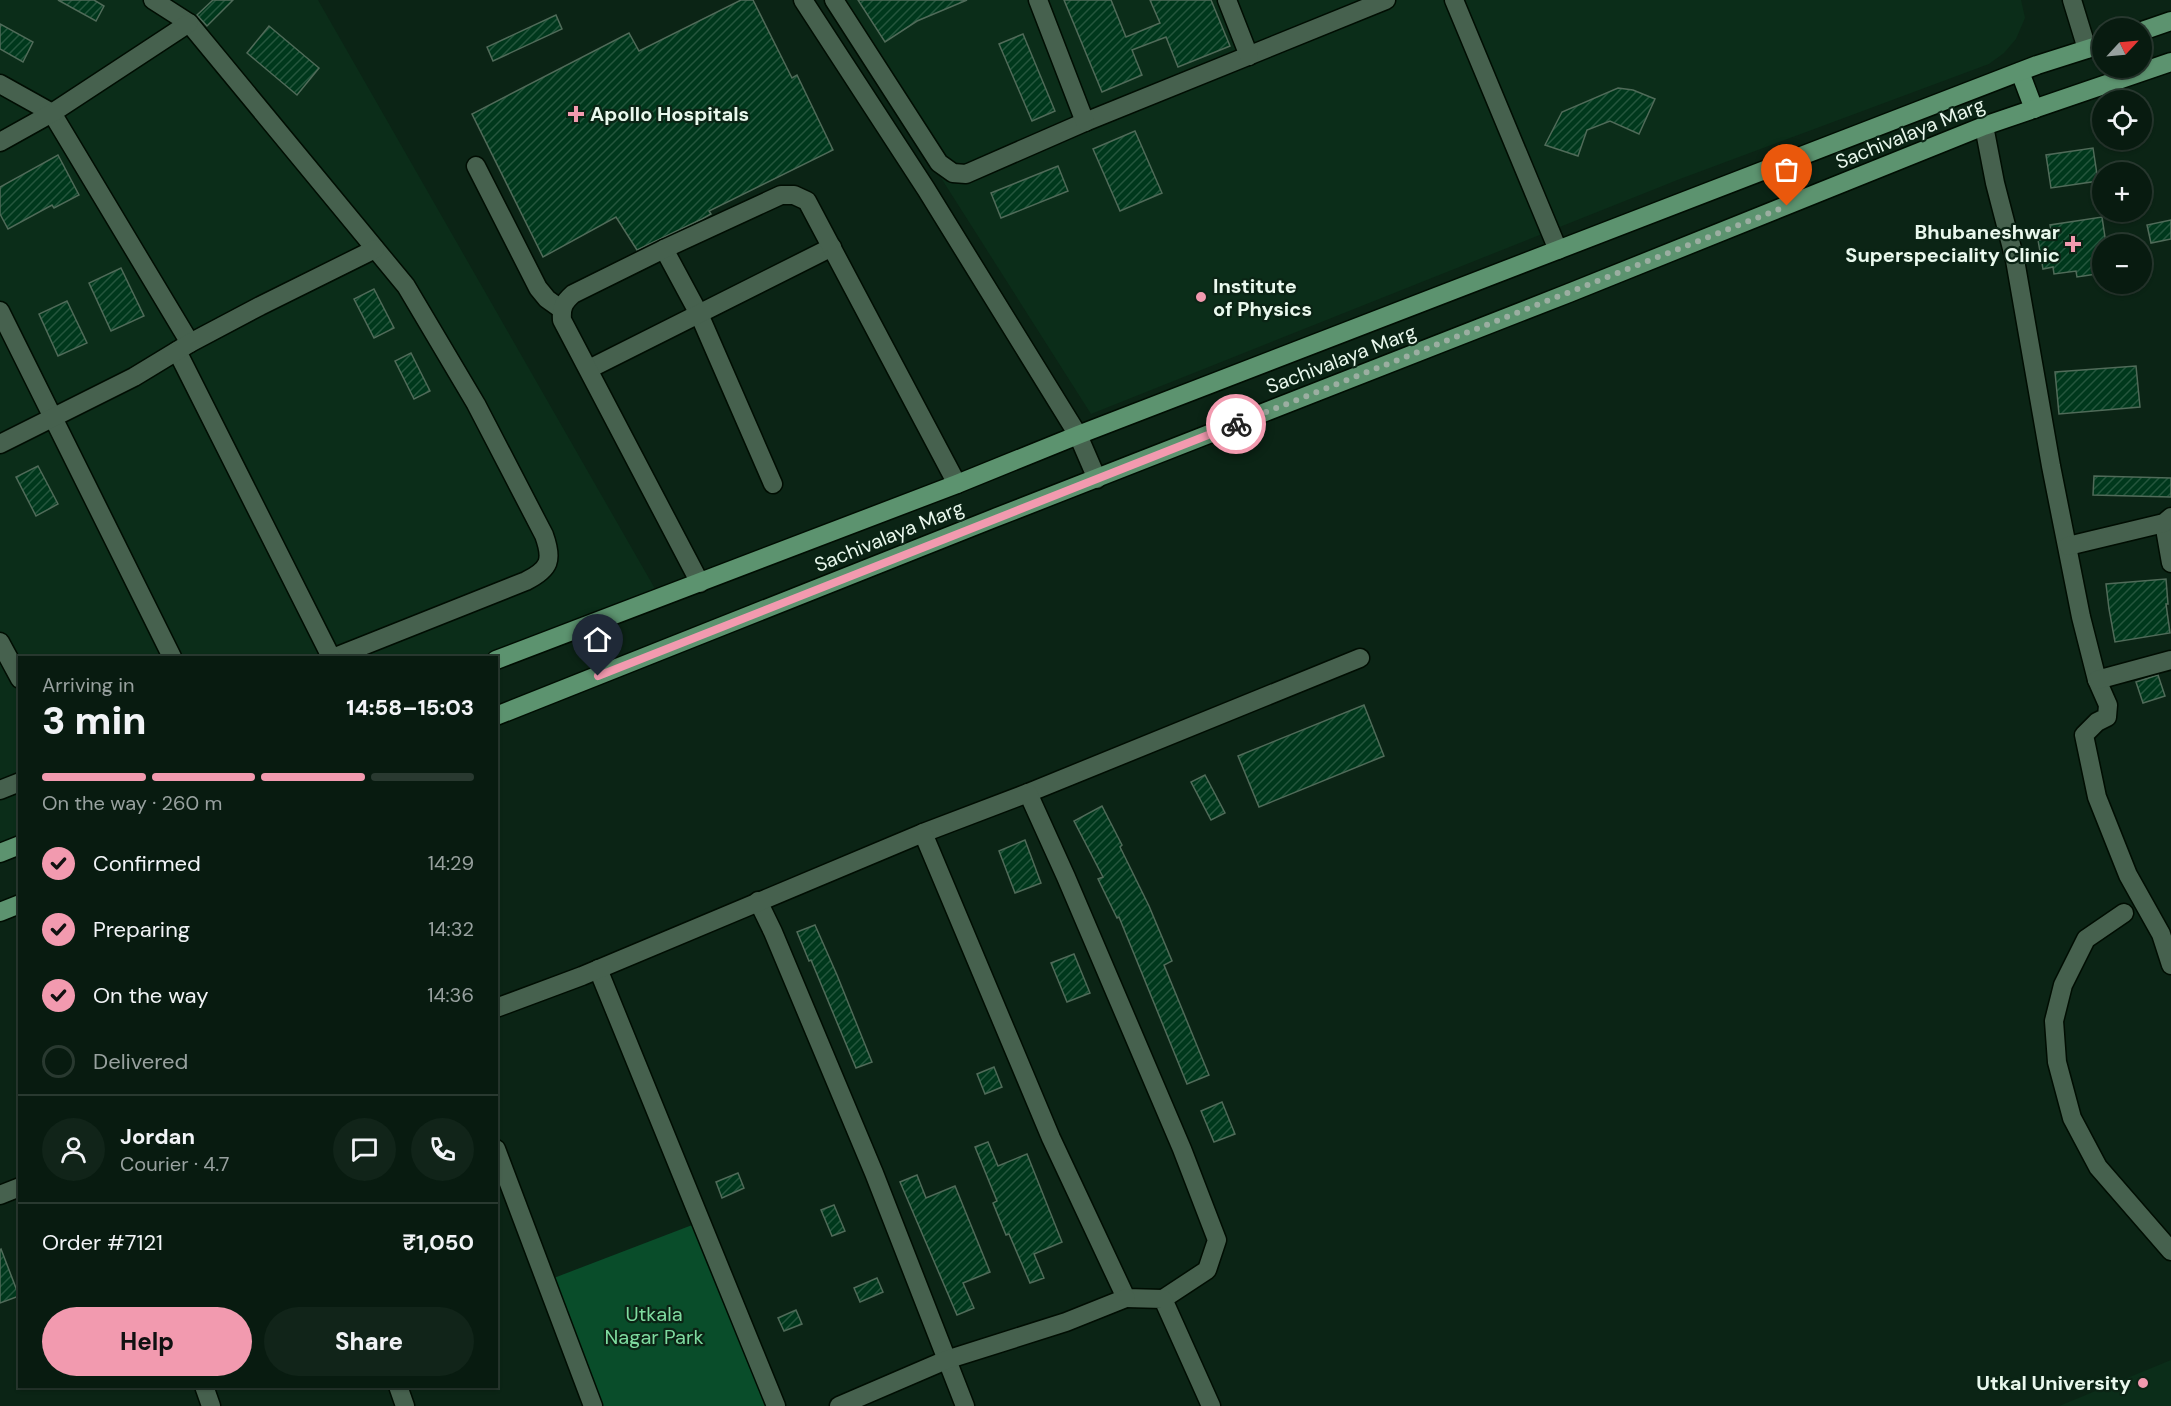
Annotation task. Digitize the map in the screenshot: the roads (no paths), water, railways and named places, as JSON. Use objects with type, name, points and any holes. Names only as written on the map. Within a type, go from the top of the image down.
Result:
[{"type":"main road","points":[[2152,28],[2171,21]]},
{"type":"main road","points":[[498,659],[2020,72],[2092,47]]},
{"type":"main road","name":"Sachivalaya Marg","points":[[498,715],[1569,293],[1984,126],[2171,62]]},
{"type":"main road","points":[[2020,72],[2034,109]]},
{"type":"main road","points":[[0,853],[18,846]]},
{"type":"main road","points":[[0,912],[18,905]]},
{"type":"street","points":[[153,0],[189,23],[406,286],[476,404],[549,548],[546,569],[526,581],[336,656]]},
{"type":"street","points":[[803,0],[926,189],[1078,435],[1097,478]]},
{"type":"street","points":[[834,0],[939,163],[953,173],[966,174],[1386,0]]},
{"type":"street","points":[[1038,0],[1086,123]]},
{"type":"street","points":[[1227,0],[1249,56]]},
{"type":"street","points":[[1454,0],[1558,250]]},
{"type":"street","points":[[2072,0],[2092,40]]},
{"type":"street","points":[[0,142],[51,113],[189,23]]},
{"type":"street","points":[[0,84],[51,113],[183,347],[333,656]]},
{"type":"street","points":[[1984,126],[1995,183],[2015,260],[2051,466],[2081,616],[2097,680],[2108,705],[2107,717],[2097,722],[2084,735],[2097,797],[2128,875],[2161,934],[2171,965]]},
{"type":"street","points":[[476,166],[538,288],[547,299],[561,309]]},
{"type":"street","points":[[700,583],[590,369],[562,320],[561,309],[573,294],[782,195],[794,195],[807,201],[957,484]]},
{"type":"street","points":[[590,369],[832,247]]},
{"type":"street","points":[[0,444],[134,377],[183,347],[375,249]]},
{"type":"street","points":[[664,249],[699,314],[773,484]]},
{"type":"street","points":[[0,311],[172,656]]},
{"type":"street","points":[[2068,546],[2167,520],[2171,563]]},
{"type":"street","points":[[0,642],[18,675]]},
{"type":"street","points":[[498,1007],[598,969],[923,833],[1028,793],[1360,658]]},
{"type":"street","points":[[2097,680],[2171,660]]},
{"type":"street","points":[[0,790],[18,783]]},
{"type":"street","points":[[840,1406],[946,1360],[1066,1322],[1126,1298],[1163,1299],[1208,1270],[1217,1240],[1182,1149],[1028,793]]},
{"type":"street","points":[[923,833],[1051,1138],[1126,1298]]},
{"type":"street","points":[[758,901],[874,1173],[965,1406]]},
{"type":"street","points":[[2124,913],[2086,939],[2063,985],[2054,1021],[2057,1062],[2072,1118],[2098,1167],[2171,1251]]},
{"type":"street","points":[[598,969],[776,1406]]},
{"type":"street","points":[[498,1154],[593,1406]]},
{"type":"street","points":[[0,1195],[18,1188]]},
{"type":"street","points":[[1163,1299],[1211,1406]]},
{"type":"street","points":[[205,1388],[211,1406]]},
{"type":"street","points":[[399,1388],[405,1406]]},
{"type":"place","name":"Apollo Hospitals","points":[[576,114]]},
{"type":"place","name":"Bhubaneshwar Superspeciality Clinic","points":[[2073,244]]},
{"type":"place","name":"Institute of Physics","points":[[1201,297]]},
{"type":"place","name":"Utkal University","points":[[2143,1383]]},
{"type":"park label","name":"Utkala Nagar Park","points":[[654,1326]]}]
